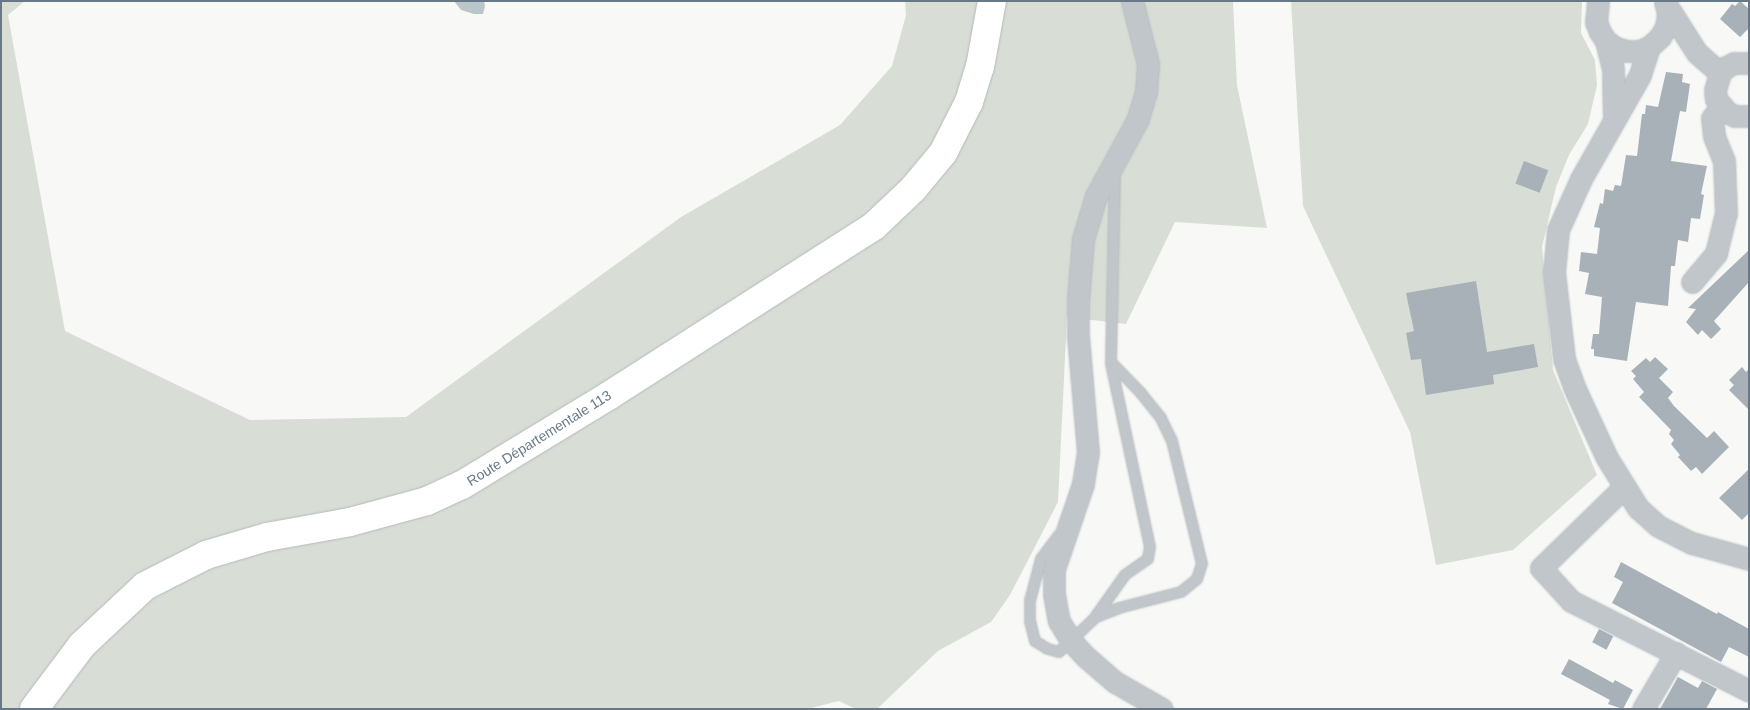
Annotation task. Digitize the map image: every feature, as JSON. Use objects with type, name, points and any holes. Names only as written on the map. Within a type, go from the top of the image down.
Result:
[{"type":"main road","name":"Route Départementale 113","points":[[980,67],[981,1]]},
{"type":"main road","name":"Route Départementale 113","points":[[34,709],[82,645],[145,586],[206,555],[267,537],[350,522],[427,501],[462,486],[602,400],[874,226],[913,189],[943,153],[970,102],[980,67],[992,1]]},
{"type":"street","points":[[1132,1],[1148,64],[1146,92],[1138,119],[1096,196],[1083,239],[1078,300],[1078,336],[1088,452],[1084,484],[1054,569],[1054,594],[1059,621],[1071,641],[1086,657],[1115,682],[1162,709]]},
{"type":"street","points":[[1598,1],[1596,22],[1606,41],[1613,69],[1614,119]]},
{"type":"street","points":[[1665,3],[1668,15],[1666,27],[1655,42],[1640,75],[1581,179],[1558,230],[1554,272],[1564,359],[1574,387],[1607,458],[1638,508],[1658,526],[1692,544],[1749,559]]},
{"type":"street","points":[[1665,3],[1697,53],[1720,73]]},
{"type":"street","points":[[1606,41],[1616,48],[1627,51],[1638,51],[1655,42],[1697,53]]},
{"type":"street","points":[[1749,63],[1734,63],[1720,73],[1715,90],[1721,107],[1735,116],[1749,116]]},
{"type":"street","points":[[1692,282],[1716,254],[1726,213],[1724,160],[1714,136],[1712,118],[1721,107]]},
{"type":"street","points":[[1624,487],[1541,568],[1571,601],[1749,691]]},
{"type":"street","points":[[1643,709],[1676,653]]},
{"type":"lane","points":[[1075,512],[1041,559],[1030,601],[1030,622],[1036,641],[1048,649],[1059,652],[1096,617],[1126,575],[1148,559],[1150,547],[1111,362],[1115,162]]},
{"type":"lane","points":[[1096,617],[1118,608],[1181,592],[1197,579],[1202,564],[1172,440],[1161,418],[1141,393],[1111,362]]},
{"type":"shaded area","points":[[1,1],[25,1],[8,15],[65,331],[250,420],[406,417],[681,217],[840,125],[892,66],[906,15],[905,1],[1233,1],[1237,85],[1267,228],[1175,222],[1126,324],[1067,317],[1058,502],[1010,595],[991,622],[938,651],[877,709],[856,709],[839,701],[807,709],[1,709]]},
{"type":"shaded area","points":[[454,1],[484,1],[483,14],[474,14],[461,10]]},
{"type":"shaded area","points":[[1291,1],[1582,1],[1581,33],[1595,60],[1597,85],[1588,124],[1569,155],[1556,187],[1542,247],[1553,370],[1597,475],[1513,550],[1436,565],[1410,432],[1303,206]]},
{"type":"building","points":[[1740,1],[1749,9],[1749,28],[1740,37],[1720,19],[1732,4],[1735,6]]},
{"type":"building","points":[[1666,72],[1683,74],[1682,82],[1690,84],[1686,112],[1680,111],[1671,161],[1707,166],[1701,194],[1704,195],[1700,219],[1691,218],[1688,242],[1678,240],[1675,266],[1671,266],[1668,306],[1636,302],[1627,361],[1594,356],[1594,349],[1591,349],[1593,334],[1599,334],[1602,297],[1585,294],[1589,273],[1579,271],[1581,252],[1597,254],[1600,228],[1594,227],[1600,203],[1603,204],[1605,189],[1613,191],[1615,185],[1621,186],[1626,155],[1637,156],[1642,114],[1645,114],[1646,105],[1658,107]]},
{"type":"building","points":[[1524,161],[1548,170],[1540,193],[1515,183]]},
{"type":"building","points":[[1749,250],[1749,282],[1714,321],[1721,329],[1711,339],[1702,330],[1698,335],[1686,322],[1696,309],[1688,308]]},
{"type":"building","points":[[1476,281],[1487,352],[1534,344],[1538,367],[1493,375],[1494,384],[1426,395],[1421,359],[1411,360],[1406,333],[1414,331],[1406,293]]},
{"type":"building","points":[[1655,357],[1668,369],[1659,378],[1673,392],[1668,398],[1674,406],[1707,438],[1714,431],[1729,447],[1702,474],[1696,467],[1691,471],[1678,457],[1680,455],[1671,444],[1674,440],[1669,434],[1671,430],[1639,397],[1644,392],[1633,379],[1636,376],[1631,371],[1646,358],[1650,362]]},
{"type":"building","points":[[1742,367],[1746,372],[1749,369],[1749,410],[1729,390],[1734,385],[1729,380]]},
{"type":"building","points":[[1749,469],[1749,513],[1742,520],[1719,498]]},
{"type":"building","points":[[1621,562],[1717,614],[1718,612],[1749,629],[1749,657],[1729,647],[1721,662],[1612,603],[1623,582],[1614,577]]},
{"type":"building","points":[[1599,629],[1613,636],[1606,650],[1592,642]]},
{"type":"building","points":[[1569,659],[1613,683],[1615,680],[1633,690],[1623,709],[1608,704],[1610,700],[1561,674]]},
{"type":"building","points":[[1678,677],[1698,688],[1702,681],[1717,689],[1706,709],[1660,709]]}]
